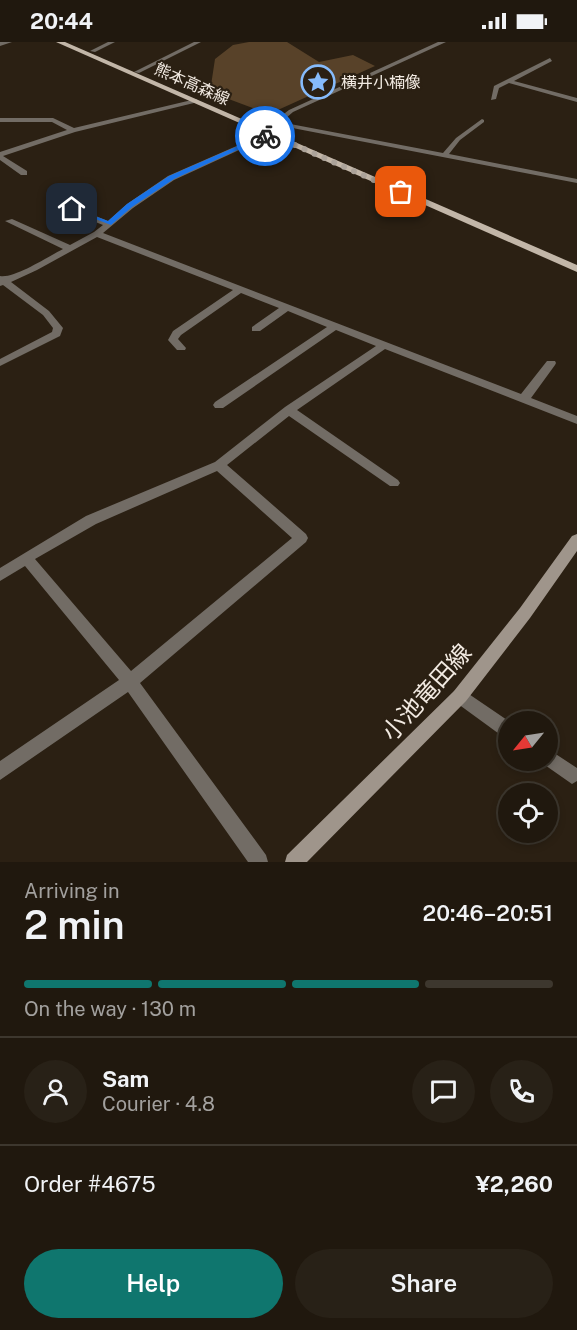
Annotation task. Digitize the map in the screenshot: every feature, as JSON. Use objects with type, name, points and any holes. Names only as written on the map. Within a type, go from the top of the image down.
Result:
[{"type":"main road","name":"熊本高森線","points":[[59,42],[577,269]]},
{"type":"main road","name":"小池竜田線","points":[[294,862],[460,696],[525,613],[577,540]]},
{"type":"street","points":[[0,44],[9,42]]},
{"type":"street","points":[[93,51],[112,42]]},
{"type":"street","points":[[137,72],[198,42]]},
{"type":"street","points":[[0,363],[56,334],[58,328],[46,313],[2,281],[71,249],[97,234],[130,206],[171,177],[267,133],[281,124],[283,117],[291,111],[443,42]]},
{"type":"street","points":[[493,99],[496,87],[550,60]]},
{"type":"street","points":[[508,81],[577,100]]},
{"type":"street","points":[[0,155],[73,130],[196,101]]},
{"type":"street","points":[[0,120],[56,120],[73,130]]},
{"type":"street","points":[[445,155],[458,139],[482,121]]},
{"type":"street","points":[[281,124],[577,181]]},
{"type":"street","points":[[0,155],[24,172]]},
{"type":"street","points":[[53,202],[109,224]]},
{"type":"street","points":[[9,221],[71,249]]},
{"type":"street","points":[[97,234],[577,420]]},
{"type":"street","points":[[181,348],[173,340],[177,333],[240,290]]},
{"type":"street","points":[[256,329],[286,308]]},
{"type":"street","points":[[219,405],[334,327]]},
{"type":"street","points":[[0,575],[91,520],[219,465],[289,410],[383,346]]},
{"type":"street","points":[[524,400],[551,363]]},
{"type":"street","points":[[289,410],[394,483]]},
{"type":"street","points":[[0,771],[130,682],[301,538],[219,465]]},
{"type":"street","points":[[26,558],[130,682],[260,862]]},
{"type":"street","points":[[460,696],[498,723]]},
{"type":"street","points":[[558,765],[572,775]]},
{"type":"shaded area","points":[[249,42],[287,42],[319,62],[353,55],[375,66],[269,114],[210,92],[215,59],[233,45]]},
{"type":"way so far","points":[[265,136],[270,134],[401,192]]},
{"type":"place","name":"横井小楠像","points":[[318,82]]},
{"type":"route","points":[[72,209],[109,224],[171,177],[265,136]]}]
